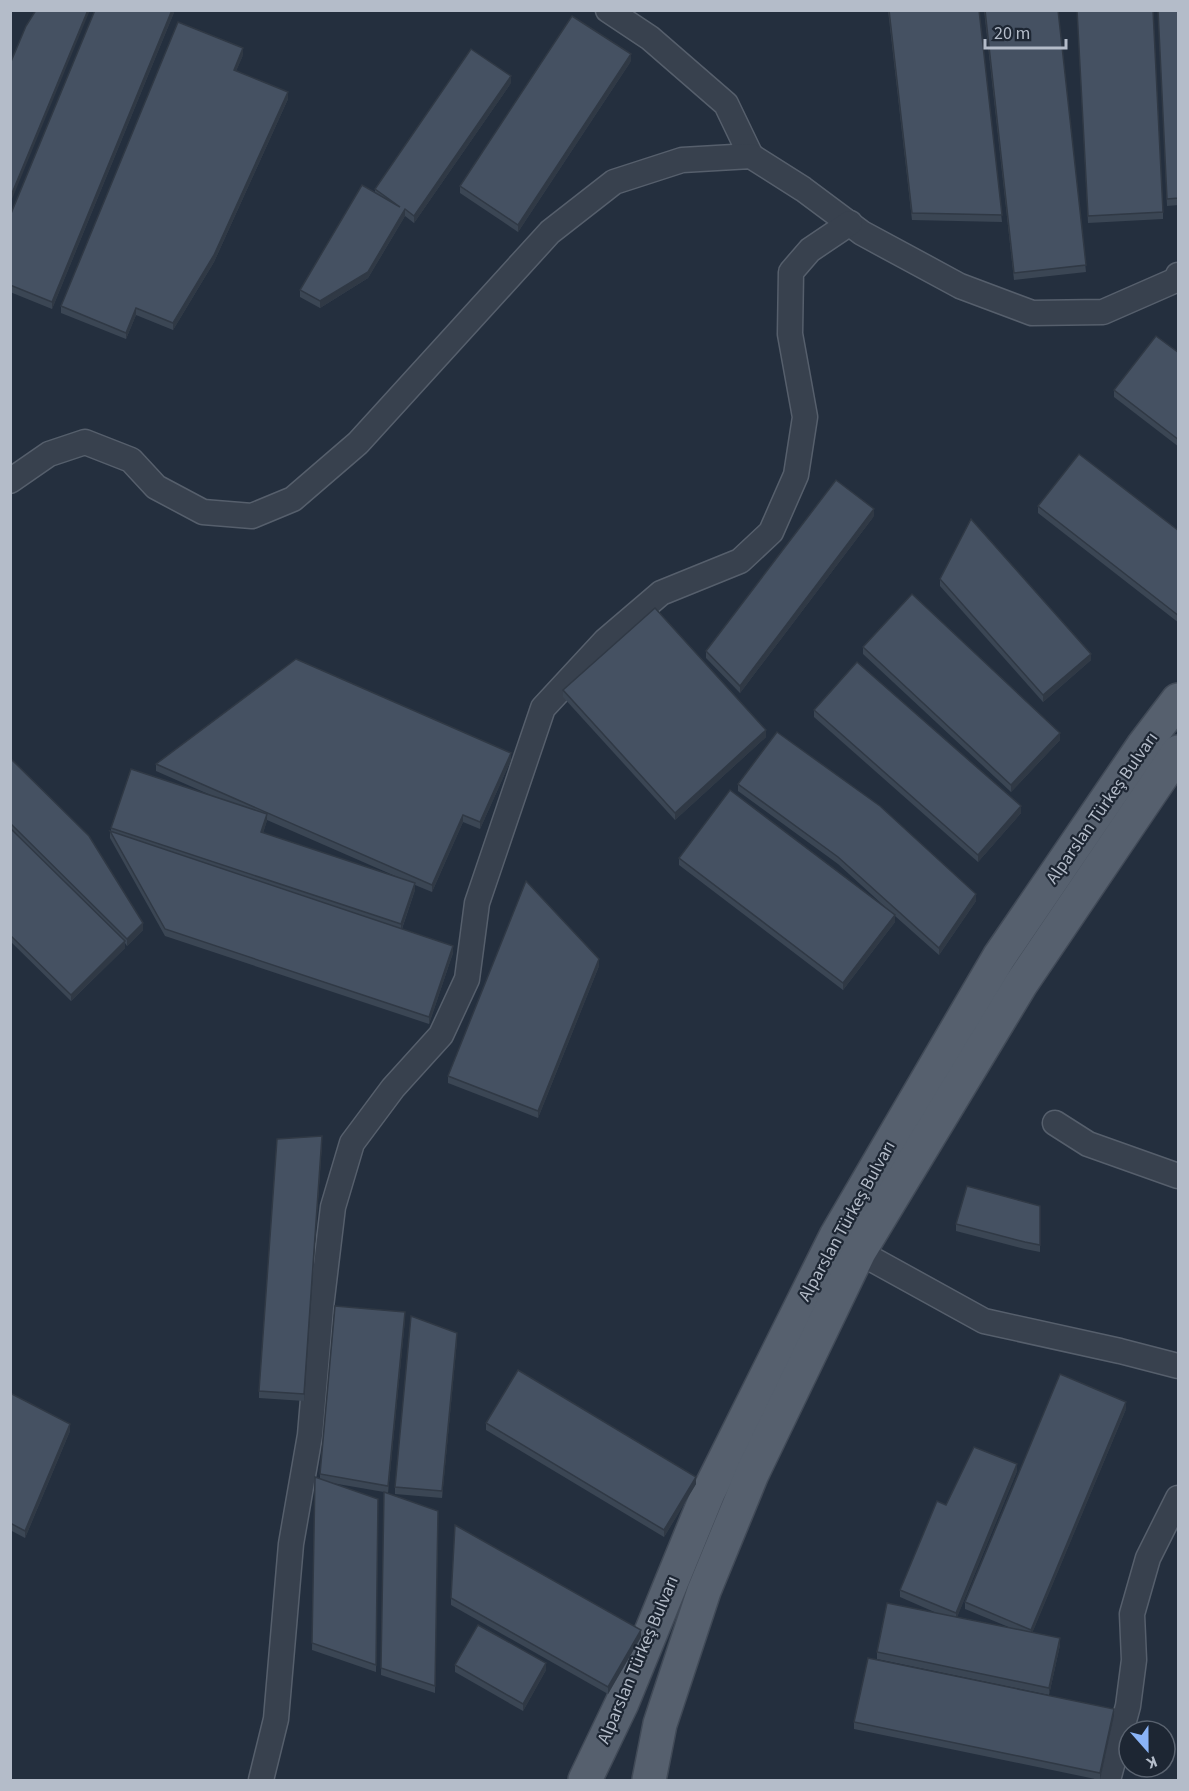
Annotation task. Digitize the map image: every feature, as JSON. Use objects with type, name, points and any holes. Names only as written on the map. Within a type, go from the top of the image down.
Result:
[{"type":"main road","name":"Alparslan Türkeş Bulvarı","points":[[585,1780],[622,1703],[708,1492],[836,1236],[999,957],[1143,746],[1179,700]]},
{"type":"main road","name":"Alparslan Türkeş Bulvarı","points":[[649,1780],[660,1724],[704,1592],[752,1474],[859,1252],[1021,984],[1179,752]]},
{"type":"street","points":[[608,10],[650,38],[726,104],[751,156],[803,189],[862,232],[960,286],[1032,313],[1103,312],[1176,280],[1179,274]]},
{"type":"street","points":[[10,481],[49,454],[85,442],[131,460],[156,487],[203,512],[252,516],[283,503],[293,498],[358,443],[550,232],[614,182],[682,160],[751,156]]},
{"type":"street","points":[[261,1780],[276,1719],[291,1544],[310,1435],[321,1307],[333,1207],[352,1143],[393,1088],[441,1035],[467,979],[477,903],[543,708],[606,640],[661,593],[740,561],[771,532],[796,475],[805,417],[790,334],[791,272],[810,250],[850,224]]},
{"type":"street","points":[[1055,1124],[1088,1144],[1179,1176]]},
{"type":"street","points":[[859,1252],[984,1321],[1179,1366]]},
{"type":"street","points":[[1108,1780],[1128,1706],[1134,1660],[1132,1614],[1148,1557],[1179,1498]]},
{"type":"building","points":[[36,10],[88,10],[10,198],[10,64],[26,26]]},
{"type":"building","points":[[95,10],[172,10],[52,302],[10,285],[10,216]]},
{"type":"building","points":[[889,10],[979,10],[1002,215],[912,213]]},
{"type":"building","points":[[985,10],[1058,10],[1086,265],[1014,273]]},
{"type":"building","points":[[1077,10],[1153,10],[1163,212],[1088,216]]},
{"type":"building","points":[[1158,10],[1179,10],[1179,198],[1167,199]]},
{"type":"building","points":[[572,16],[631,54],[518,225],[460,186]]},
{"type":"building","points":[[178,22],[243,48],[234,70],[288,92],[214,255],[173,323],[136,308],[126,333],[61,306]]},
{"type":"building","points":[[471,49],[511,76],[414,216],[405,209],[368,272],[320,301],[300,290],[362,185],[400,207],[375,189]]},
{"type":"building","points":[[1156,336],[1179,353],[1179,440],[1114,390]]},
{"type":"building","points":[[1079,454],[1179,531],[1179,616],[1038,506]]},
{"type":"building","points":[[836,480],[874,509],[740,686],[706,651]]},
{"type":"building","points":[[971,519],[1091,654],[1043,695],[940,579]]},
{"type":"building","points":[[912,594],[1060,733],[1011,785],[863,647]]},
{"type":"building","points":[[655,608],[766,730],[675,813],[563,690]]},
{"type":"building","points":[[296,659],[511,753],[480,822],[463,815],[432,885],[156,764]]},
{"type":"building","points":[[857,662],[1021,806],[978,855],[814,710]]},
{"type":"building","points":[[777,732],[880,806],[976,894],[939,948],[838,857],[738,784]]},
{"type":"building","points":[[10,758],[89,836],[143,923],[127,939],[10,823]]},
{"type":"building","points":[[131,769],[267,814],[261,832],[415,883],[401,924],[111,828]]},
{"type":"building","points":[[730,790],[895,915],[843,983],[679,858]]},
{"type":"building","points":[[10,828],[125,941],[71,995],[10,935]]},
{"type":"building","points":[[110,831],[453,946],[429,1017],[165,929]]},
{"type":"building","points":[[526,881],[599,959],[538,1111],[448,1076]]},
{"type":"building","points":[[322,1136],[304,1394],[259,1391],[277,1139]]},
{"type":"building","points":[[967,1186],[1040,1206],[1040,1245],[956,1224]]},
{"type":"building","points":[[335,1306],[405,1312],[388,1486],[320,1474]]},
{"type":"building","points":[[411,1316],[457,1333],[442,1491],[395,1487]]},
{"type":"building","points":[[518,1370],[696,1477],[664,1530],[486,1423]]},
{"type":"building","points":[[1060,1374],[1126,1402],[1031,1630],[965,1602]]},
{"type":"building","points":[[10,1393],[70,1424],[25,1531],[10,1523]]},
{"type":"building","points":[[974,1447],[1017,1464],[956,1613],[900,1590],[937,1501],[946,1505]]},
{"type":"building","points":[[315,1477],[378,1499],[376,1665],[312,1643]]},
{"type":"building","points":[[384,1492],[438,1511],[435,1686],[381,1668]]},
{"type":"building","points":[[455,1525],[641,1630],[608,1687],[451,1598]]},
{"type":"building","points":[[887,1603],[1060,1638],[1049,1688],[877,1652]]},
{"type":"building","points":[[478,1625],[546,1663],[523,1704],[455,1665]]},
{"type":"building","points":[[868,1658],[1114,1709],[1100,1773],[854,1722]]}]
